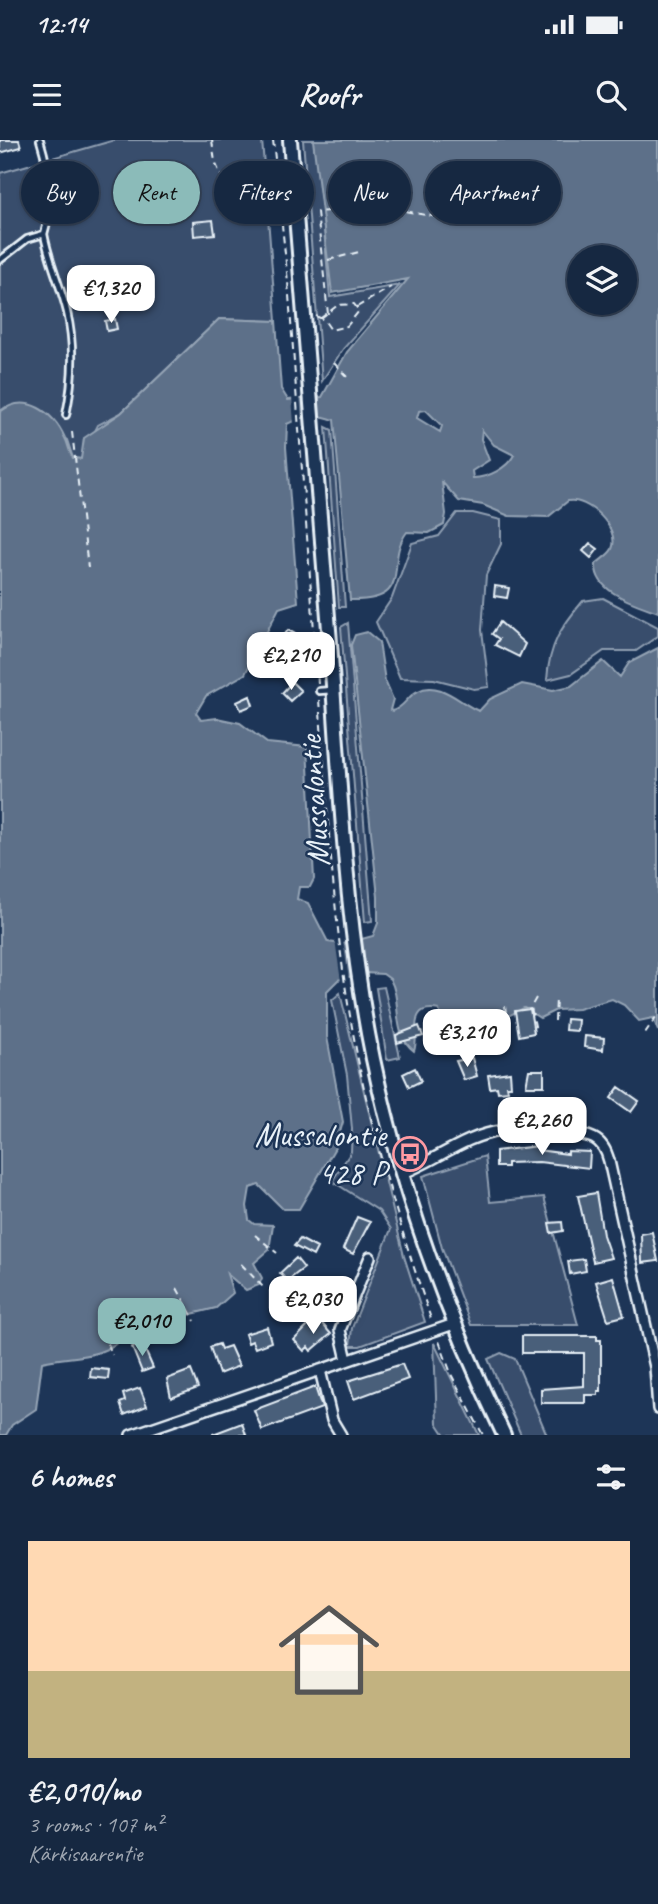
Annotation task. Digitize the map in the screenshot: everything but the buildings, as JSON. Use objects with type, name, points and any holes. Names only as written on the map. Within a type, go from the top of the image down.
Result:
[{"type":"main road","name":"Mussalontie","points":[[290,140],[353,929],[361,990],[373,1060],[403,1173],[454,1324],[504,1435]]},
{"type":"street","points":[[403,1173],[470,1141],[498,1131],[525,1129],[587,1135],[598,1139],[606,1148],[609,1161],[649,1341],[658,1409]]},
{"type":"street","points":[[347,1360],[341,1330],[370,1257]]},
{"type":"street","points":[[131,1435],[454,1324]]},
{"type":"street","points":[[320,1370],[332,1420],[341,1435]]},
{"type":"lane","points":[[40,140],[50,173],[50,213],[44,234],[49,261],[67,310],[72,341],[72,387],[66,415]]},
{"type":"lane","points":[[0,260],[27,239],[44,234]]},
{"type":"lane","points":[[319,691],[334,690]]},
{"type":"path","points":[[212,140],[215,161]]},
{"type":"path","points":[[273,140],[275,161]]},
{"type":"path","points":[[328,314],[317,212],[383,207],[425,215]]},
{"type":"path","points":[[281,224],[337,920],[347,999]]},
{"type":"path","points":[[328,260],[359,252]]},
{"type":"path","points":[[356,307],[391,287]]},
{"type":"path","points":[[304,317],[321,318],[338,305],[354,304],[359,311],[339,329],[331,330],[321,318]]},
{"type":"path","points":[[334,363],[348,378]]},
{"type":"path","points":[[72,432],[88,568]]},
{"type":"path","points":[[536,998],[531,1007],[536,1031]]},
{"type":"path","points":[[555,1021],[556,998]]},
{"type":"path","points":[[505,1006],[508,1024]]},
{"type":"path","points":[[645,1033],[658,1014]]},
{"type":"path","points":[[255,1235],[277,1253]]},
{"type":"path","points":[[241,1264],[265,1289]]},
{"type":"path","points":[[177,1288],[195,1321]]},
{"type":"path","points":[[104,1332],[112,1355]]},
{"type":"shaded area","points":[[115,140],[262,140],[264,161],[214,161],[214,224],[268,224],[276,321],[219,319],[121,413],[98,425],[81,459],[73,458],[67,440],[6,407],[0,411],[0,173],[21,167],[21,224],[99,224],[99,161],[42,161]]},
{"type":"shaded area","points":[[303,140],[316,140],[330,297],[400,285],[343,349],[322,381],[310,224],[314,224],[314,161],[305,161]]},
{"type":"shaded area","points":[[313,140],[658,140],[658,612],[618,596],[602,583],[596,564],[612,549],[612,532],[593,509],[576,501],[568,501],[548,517],[509,516],[483,505],[459,501],[442,482],[446,514],[444,525],[429,533],[407,532],[400,544],[391,587],[384,594],[371,599],[350,600],[334,420],[316,416],[305,417],[287,424],[286,447],[298,602],[279,608],[245,674],[206,696],[196,713],[201,720],[217,718],[240,723],[267,743],[307,747],[314,879],[310,887],[299,887],[297,899],[308,903],[328,942],[343,944],[373,936],[378,923],[378,897],[351,645],[355,635],[367,632],[379,642],[385,681],[393,699],[392,711],[414,693],[434,688],[479,711],[490,699],[522,684],[553,690],[571,686],[603,661],[620,677],[629,663],[658,648],[658,1031],[653,1018],[639,1021],[624,1005],[612,999],[578,1009],[556,1010],[540,1018],[524,1008],[485,1026],[464,1029],[444,1025],[439,1010],[429,1009],[418,1016],[414,1051],[399,1026],[396,997],[390,979],[383,974],[363,973],[338,980],[327,991],[327,1037],[343,1122],[336,1146],[299,1209],[283,1209],[259,1185],[250,1188],[247,1206],[249,1220],[254,1224],[273,1225],[269,1250],[254,1263],[262,1278],[259,1285],[246,1290],[227,1274],[233,1293],[216,1308],[171,1319],[148,1331],[127,1334],[98,1352],[42,1362],[36,1409],[12,1425],[6,1435],[0,1435],[0,412],[20,404],[38,408],[54,420],[73,458],[81,459],[84,438],[121,413],[219,319],[276,321],[281,389],[288,400],[322,397],[347,352],[408,279],[332,293]],"holes":[[[426,410],[442,426],[440,432],[417,418],[419,411]],[[482,430],[494,445],[514,455],[496,471],[473,478],[472,471],[489,460],[481,439]]]},
{"type":"shaded area","points":[[326,427],[332,430],[345,607],[339,607]]},
{"type":"shaded area","points":[[457,513],[473,513],[501,520],[501,544],[486,575],[482,630],[489,687],[474,689],[434,679],[400,678],[376,622],[392,598],[412,543],[439,536]]},
{"type":"shaded area","points":[[603,598],[658,627],[658,636],[636,651],[604,651],[571,674],[547,680],[553,646],[568,619],[583,601]]},
{"type":"shaded area","points":[[348,623],[372,921],[365,922],[341,627]]},
{"type":"shaded area","points":[[384,987],[400,1057],[387,1060],[376,988]]},
{"type":"shaded area","points":[[340,993],[404,1256],[425,1322],[360,1346],[350,1346],[352,1328],[391,1229],[379,1211],[332,1181],[351,1152],[352,1129],[347,1075],[332,1000]]},
{"type":"shaded area","points":[[485,1156],[490,1202],[544,1197],[578,1325],[471,1325],[442,1248],[423,1176]]},
{"type":"shaded area","points":[[434,1343],[479,1435],[445,1435],[437,1423]]},
{"type":"shaded area","points":[[501,1353],[515,1359],[547,1435],[521,1435],[488,1359]]},
{"type":"pier","points":[[300,396],[302,421],[294,425],[292,397]]},
{"type":"pier","points":[[335,939],[343,940],[349,980],[341,982]]},
{"type":"place","name":"Mussalontie 428 P","points":[[410,1154]]}]
